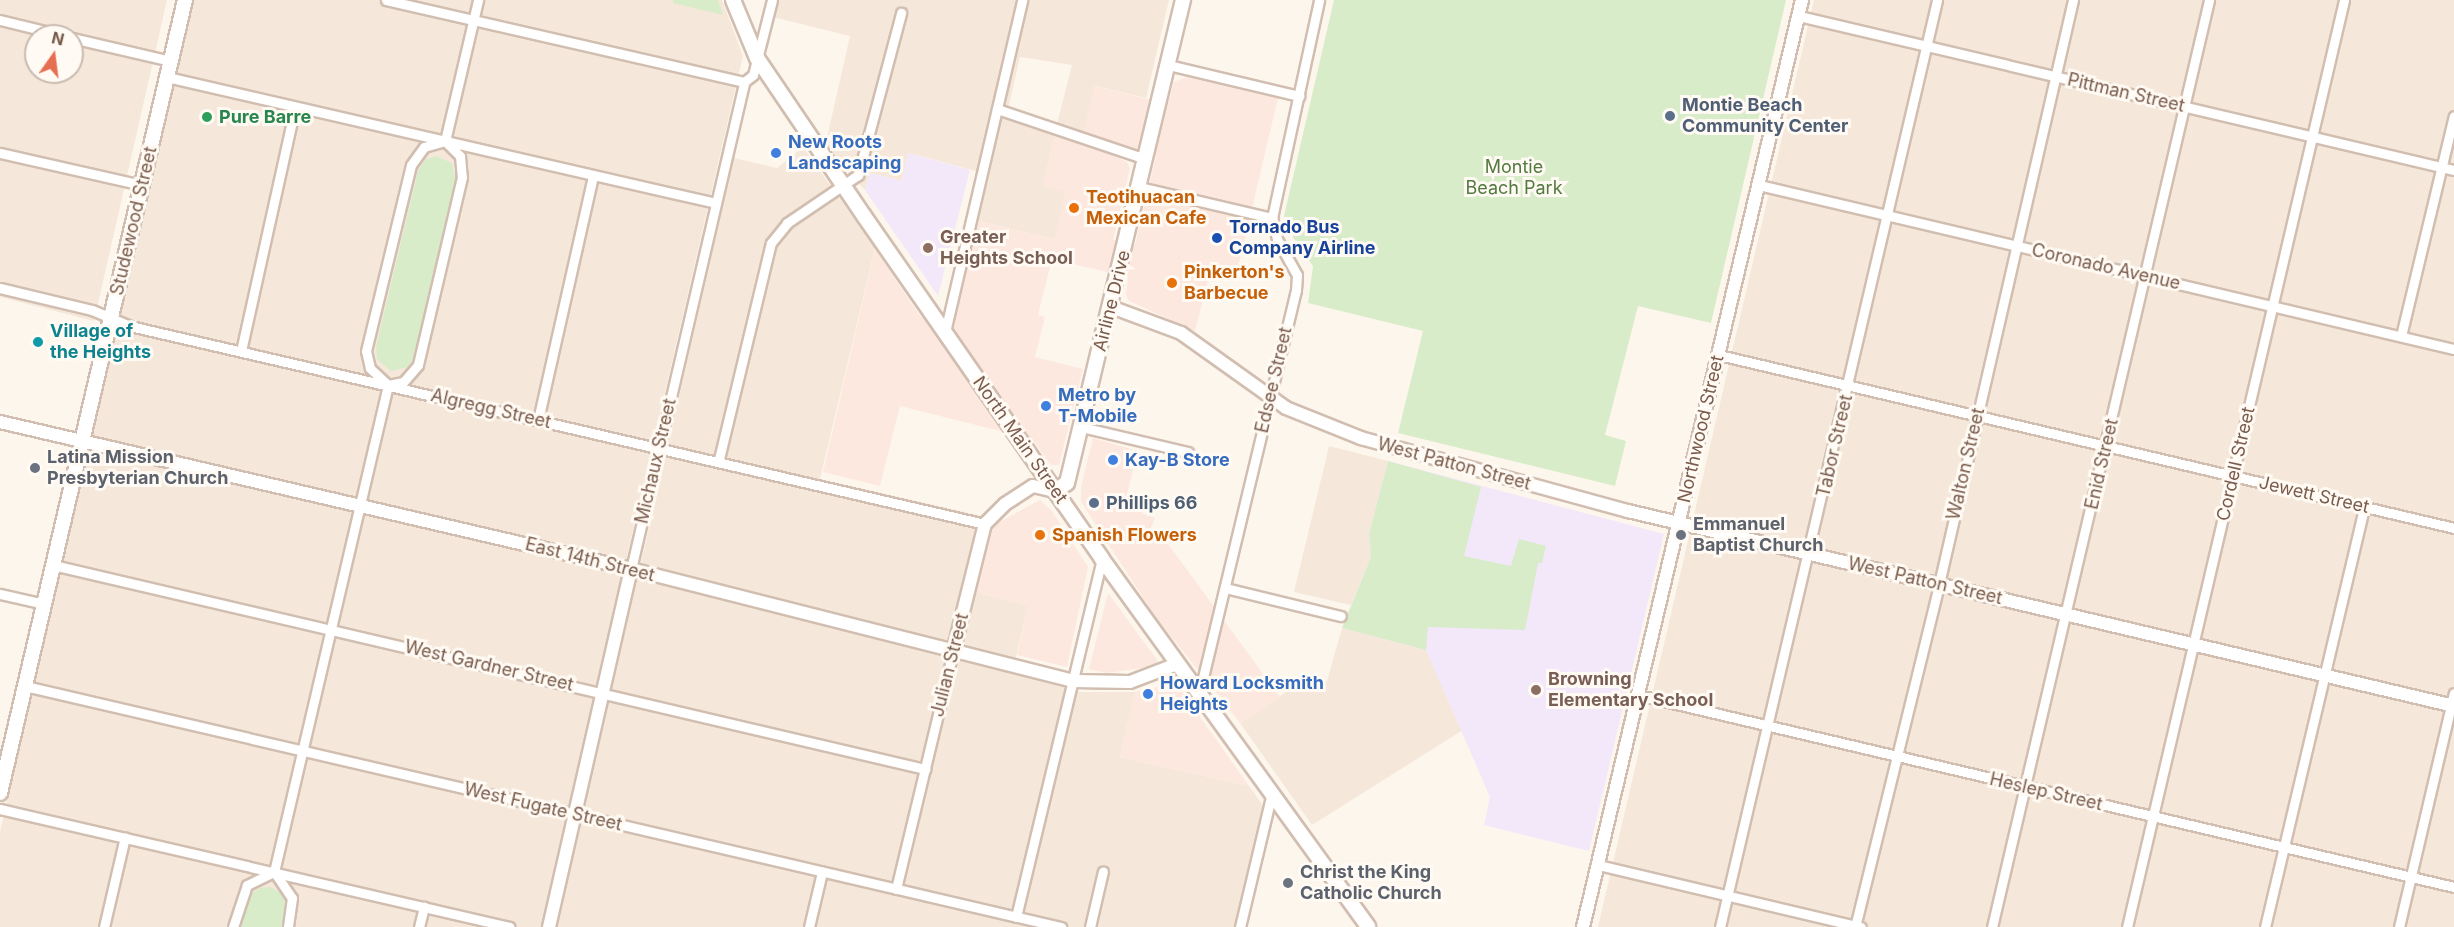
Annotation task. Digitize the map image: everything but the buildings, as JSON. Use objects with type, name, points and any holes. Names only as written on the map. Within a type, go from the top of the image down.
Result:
[{"type":"main road","name":"Studewood Street","points":[[0,793],[3,766],[25,686],[185,0]]},
{"type":"main road","name":"North Main Street","points":[[733,0],[757,58],[842,183],[1102,559],[1368,927]]},
{"type":"main road","name":"Airline Drive","points":[[1055,490],[1067,483],[1183,0]]},
{"type":"street","points":[[386,0],[744,82]]},
{"type":"street","points":[[445,141],[478,0]]},
{"type":"street","name":"Michaux Street","points":[[549,927],[744,82],[753,75],[772,0]]},
{"type":"street","points":[[945,332],[1022,0]]},
{"type":"street","points":[[1139,187],[1272,218],[1319,0]]},
{"type":"street","name":"Northwood Street","points":[[1583,927],[1802,0]]},
{"type":"street","name":"Tabor Street","points":[[1719,927],[1810,555],[1937,0]]},
{"type":"street","name":"Walton Street","points":[[1857,926],[1939,584],[2073,0]]},
{"type":"street","name":"Enid Street","points":[[1992,927],[2107,447],[2143,276],[2209,0]]},
{"type":"street","name":"Cordell Street","points":[[2127,927],[2344,0]]},
{"type":"street","points":[[719,459],[771,243],[787,223],[860,169],[901,13]]},
{"type":"street","name":"Pittman Street","points":[[1799,16],[2454,170]]},
{"type":"street","points":[[0,20],[24,26]]},
{"type":"street","points":[[84,41],[171,61]]},
{"type":"street","points":[[1168,65],[1299,96]]},
{"type":"street","points":[[167,77],[716,203]]},
{"type":"street","points":[[241,351],[295,107]]},
{"type":"street","points":[[997,109],[1146,159]]},
{"type":"street","points":[[2401,336],[2454,116]]},
{"type":"street","points":[[388,385],[370,368],[366,351],[411,165],[424,147],[445,141]]},
{"type":"street","points":[[388,385],[403,382],[418,365],[457,200],[463,163],[456,150],[445,141]]},
{"type":"street","points":[[0,153],[142,185]]},
{"type":"street","points":[[538,420],[593,176]]},
{"type":"street","name":"Coronado Avenue","points":[[1759,185],[2454,349]]},
{"type":"street","name":"Edsee Street","points":[[1199,694],[1297,282],[1293,265],[1273,228],[1272,218]]},
{"type":"street","name":"Algregg Street","points":[[0,288],[92,310],[112,318],[241,351],[538,420],[719,459],[985,524]]},
{"type":"street","name":"West Patton Street","points":[[1111,307],[1180,333],[1269,396],[1313,422],[1360,438],[1679,523],[1810,555],[2324,675],[2453,702]]},
{"type":"street","name":"Jewett Street","points":[[1719,355],[2454,528]]},
{"type":"street","points":[[274,872],[388,385]]},
{"type":"street","name":"East 14th Street","points":[[0,422],[631,569],[1074,681],[1130,682],[1147,679],[1177,664]]},
{"type":"street","points":[[1081,427],[1188,452]]},
{"type":"street","points":[[985,524],[1005,504],[1033,486],[1055,490]]},
{"type":"street","points":[[2265,927],[2364,507]]},
{"type":"street","name":"Julian Street","points":[[896,889],[985,524]]},
{"type":"street","points":[[1016,917],[1102,559]]},
{"type":"street","name":"West Gardner Street","points":[[53,565],[604,692],[925,769]]},
{"type":"street","points":[[1225,588],[1341,616]]},
{"type":"street","points":[[0,594],[44,604]]},
{"type":"street","name":"West Fugate Street","points":[[25,686],[1061,927]]},
{"type":"street","name":"Heslep Street","points":[[1638,695],[2454,887]]},
{"type":"street","points":[[2399,927],[2453,702]]},
{"type":"street","points":[[1240,927],[1272,793]]},
{"type":"street","points":[[0,808],[510,927]]},
{"type":"street","points":[[104,927],[125,837]]},
{"type":"street","points":[[1598,865],[1857,926]]},
{"type":"street","points":[[233,927],[247,885],[259,876],[274,872]]},
{"type":"street","points":[[274,872],[286,883],[292,898],[288,927]]},
{"type":"street","points":[[809,927],[822,872]]},
{"type":"street","points":[[1090,927],[1103,872]]},
{"type":"street","points":[[419,927],[424,907]]},
{"type":"shaded area","points":[[0,0],[167,0],[94,321],[0,297]]},
{"type":"shaded area","points":[[194,0],[722,0],[743,56],[583,746],[598,749],[734,158],[777,168],[803,147],[875,248],[820,479],[982,516],[992,526],[975,592],[1028,606],[1012,673],[1080,692],[1135,692],[1120,757],[1249,786],[1273,819],[1247,927],[0,927],[0,832]]},
{"type":"shaded area","points":[[777,0],[1169,0],[1146,98],[1095,86],[1084,132],[1057,124],[1072,65],[1020,57],[1006,118],[1056,131],[1043,186],[1066,191],[1055,240],[975,220],[986,174],[924,157],[908,153],[902,181],[870,173],[865,190],[846,171],[826,142],[850,36],[773,17]]},
{"type":"shaded area","points":[[1814,0],[2454,0],[2454,927],[1598,927]]},
{"type":"shaded area","points":[[1187,77],[1278,98],[1237,272],[1212,265],[1195,331],[1129,301],[1126,295],[1128,277],[1052,259],[1038,315],[1045,317],[1035,357],[1083,369],[1059,465],[1051,465],[1032,439],[900,406],[880,486],[823,472],[875,249],[920,316],[951,323],[975,220],[1055,240],[1065,192],[1043,186],[1056,131],[1127,162],[1130,168],[1113,240],[1135,245],[1156,156],[1084,132],[1094,86],[1168,104],[1174,82]]},
{"type":"shaded area","name":"Greater Heights School","points":[[908,153],[970,170],[938,296],[865,190],[870,173],[902,181]]},
{"type":"shaded area","points":[[1093,438],[1138,451],[1126,498],[1145,503],[1142,513],[1155,518],[1150,530],[1163,537],[1280,697],[1240,723],[1155,616],[1081,502],[1081,487]]},
{"type":"shaded area","points":[[1329,446],[1388,461],[1369,534],[1371,557],[1351,605],[1294,592]]},
{"type":"shaded area","name":"Browning Elementary School","points":[[1388,461],[1664,534],[1589,851],[1484,825],[1490,797],[1426,650],[1342,628],[1371,557],[1369,534]]},
{"type":"shaded area","points":[[1040,500],[1052,511],[1088,567],[1067,667],[1017,655],[1028,606],[975,592],[992,526]]},
{"type":"shaded area","points":[[1108,593],[1158,661],[1150,667],[1107,673],[1089,669]]},
{"type":"shaded area","points":[[1342,628],[1426,650],[1463,730],[1312,825],[1240,723],[1307,678],[1327,681]]},
{"type":"shaded area","points":[[1176,683],[1249,786],[1120,757],[1135,692]]},
{"type":"green space","points":[[673,0],[718,0],[723,15],[673,3]]},
{"type":"green space","name":"Montie Beach Park","points":[[1334,0],[1786,0],[1711,323],[1638,306],[1605,435],[1626,441],[1615,486],[1398,433],[1423,331],[1308,303],[1313,266],[1288,230],[1284,216]]},
{"type":"green space","points":[[436,156],[452,163],[456,180],[414,357],[408,367],[391,371],[377,359],[376,347],[418,171],[425,160]]},
{"type":"green space","points":[[1388,461],[1481,487],[1464,556],[1511,566],[1519,539],[1546,546],[1542,563],[1538,563],[1525,630],[1428,627],[1426,650],[1342,628],[1371,557],[1369,534]]},
{"type":"green space","points":[[270,887],[282,893],[287,902],[284,927],[239,927],[247,896],[260,888]]},
{"type":"place","name":"Montie Beach Community Center","points":[[1670,116]]},
{"type":"place","name":"Pure Barre","points":[[207,117]]},
{"type":"place","name":"New Roots Landscaping","points":[[776,153]]},
{"type":"place","name":"Teotihuacan Mexican Cafe","points":[[1074,208]]},
{"type":"place","name":"Tornado Bus Company Airline","points":[[1217,238]]},
{"type":"place","name":"Greater Heights School","points":[[928,248]]},
{"type":"place","name":"Pinkerton's Barbecue","points":[[1172,283]]},
{"type":"place","name":"Village of the Heights","points":[[38,342]]},
{"type":"place","name":"Metro by T-Mobile","points":[[1046,406]]},
{"type":"place","name":"Kay-B Store","points":[[1113,460]]},
{"type":"place","name":"Latina Mission Presbyterian Church","points":[[35,468]]},
{"type":"place","name":"Phillips 66","points":[[1094,503]]},
{"type":"place","name":"Spanish Flowers","points":[[1040,535]]},
{"type":"place","name":"Emmanuel Baptist Church","points":[[1681,535]]},
{"type":"place","name":"Browning Elementary School","points":[[1536,690]]},
{"type":"place","name":"Howard Locksmith Heights","points":[[1148,694]]},
{"type":"place","name":"Christ the King Catholic Church","points":[[1288,883]]}]
